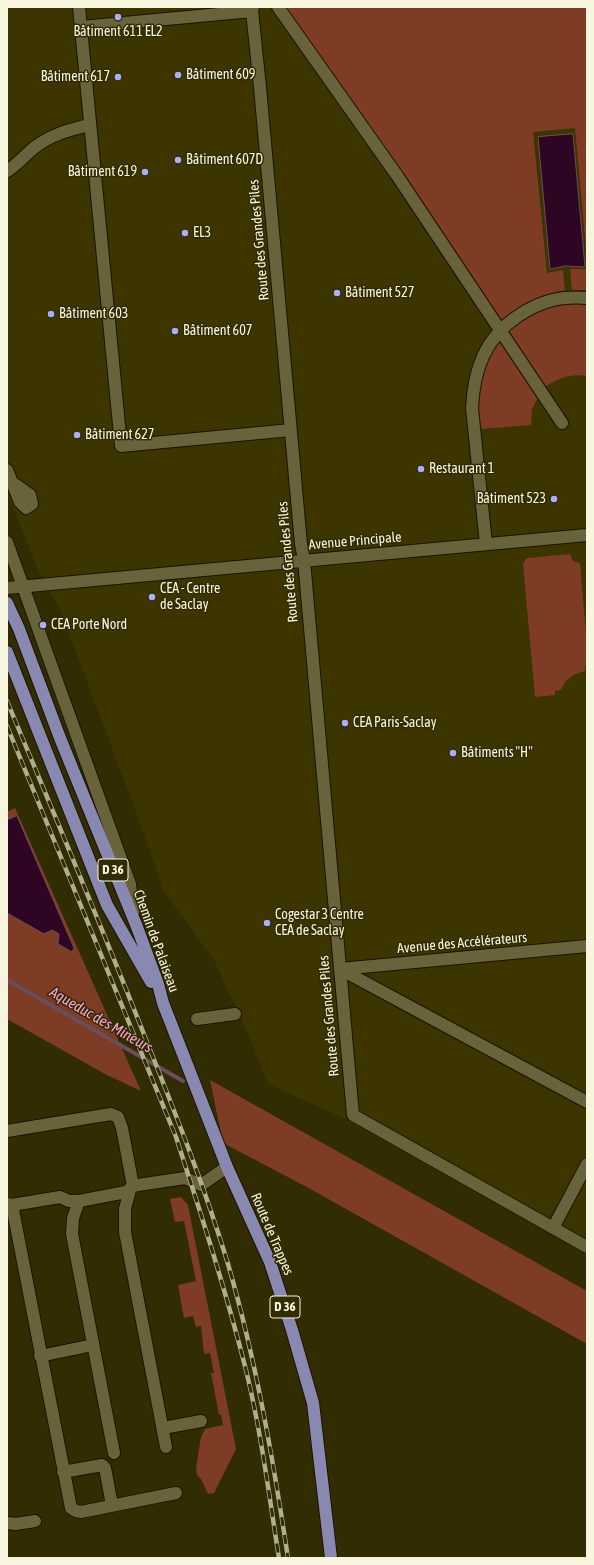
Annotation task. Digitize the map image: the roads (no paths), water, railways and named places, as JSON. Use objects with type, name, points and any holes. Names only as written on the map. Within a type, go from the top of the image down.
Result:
[{"type":"main road","name":"Chemin de Palaiseau","points":[[7,603],[19,629],[60,738],[134,919],[158,984],[163,1002]]},
{"type":"main road","name":"Chemin de Palaiseau","points":[[7,652],[107,905],[163,1002]]},
{"type":"main road","name":"Route de Trappes","points":[[163,1002],[228,1167],[270,1262],[292,1330],[313,1403],[331,1558]]},
{"type":"street","points":[[79,7],[89,125],[121,446],[291,430]]},
{"type":"street","points":[[278,7],[398,177],[499,331],[562,423]]},
{"type":"street","points":[[81,27],[253,9]]},
{"type":"street","name":"Route des Grandes Piles","points":[[253,9],[353,1115],[553,1228]]},
{"type":"street","points":[[7,171],[48,139],[65,131],[89,125]]},
{"type":"street","points":[[486,544],[472,408],[473,389],[482,356],[499,331],[530,308],[544,302],[567,298],[587,298]]},
{"type":"street","points":[[7,470],[13,484]]},
{"type":"street","name":"Avenue Principale","points":[[23,586],[587,536]]},
{"type":"street","points":[[7,542],[130,884],[134,919]]},
{"type":"street","points":[[7,588],[23,586]]},
{"type":"street","name":"Avenue des Accélérateurs","points":[[340,969],[587,946]]},
{"type":"street","points":[[340,969],[587,1102]]},
{"type":"street","points":[[197,1019],[235,1014]]},
{"type":"street","points":[[7,1131],[99,1115],[111,1114],[118,1117],[122,1128],[132,1188],[124,1209],[125,1232],[166,1447]]},
{"type":"street","points":[[587,1164],[553,1228],[587,1247]]},
{"type":"street","points":[[176,1493],[112,1506],[76,1511],[71,1508],[68,1500],[9,1204],[60,1197],[69,1201],[80,1201],[126,1192],[132,1188],[185,1178],[201,1185],[228,1167]]},
{"type":"street","points":[[80,1201],[73,1218],[72,1234],[114,1453]]},
{"type":"street","points":[[40,1356],[93,1345]]},
{"type":"street","points":[[162,1428],[201,1421]]},
{"type":"street","points":[[63,1472],[102,1465],[105,1468],[112,1506]]},
{"type":"street","points":[[7,1523],[16,1524],[35,1521]]},
{"type":"waterway","name":"Aqueduc des Mineurs","points":[[7,980],[183,1081]]},
{"type":"railway","points":[[7,701],[130,999],[169,1097],[210,1208],[228,1264],[247,1337],[270,1447],[288,1558]]},
{"type":"railway","points":[[7,726],[176,1137],[222,1282],[246,1370],[260,1440],[279,1558]]},
{"type":"place","name":"Bâtiment 611 EL2","points":[[118,17]]},
{"type":"place","name":"Bâtiment 609","points":[[178,75]]},
{"type":"place","name":"Bâtiment 617","points":[[118,77]]},
{"type":"place","name":"Bâtiment 607D","points":[[178,160]]},
{"type":"place","name":"Bâtiment 619","points":[[145,172]]},
{"type":"place","name":"EL3","points":[[185,233]]},
{"type":"place","name":"Bâtiment 527","points":[[337,293]]},
{"type":"place","name":"Bâtiment 603","points":[[51,314]]},
{"type":"place","name":"Bâtiment 607","points":[[175,331]]},
{"type":"place","name":"Bâtiment 627","points":[[77,435]]},
{"type":"place","name":"Restaurant 1","points":[[421,469]]},
{"type":"place","name":"Bâtiment 523","points":[[554,499]]},
{"type":"place","name":"CEA - Centre de Saclay","points":[[152,597]]},
{"type":"place","name":"CEA Porte Nord","points":[[43,625]]},
{"type":"place","name":"CEA Paris-Saclay","points":[[345,723]]},
{"type":"place","name":"Bâtiments \"H\"","points":[[453,753]]},
{"type":"place","name":"Cogestar 3 Centre CEA de Saclay","points":[[267,923]]}]
